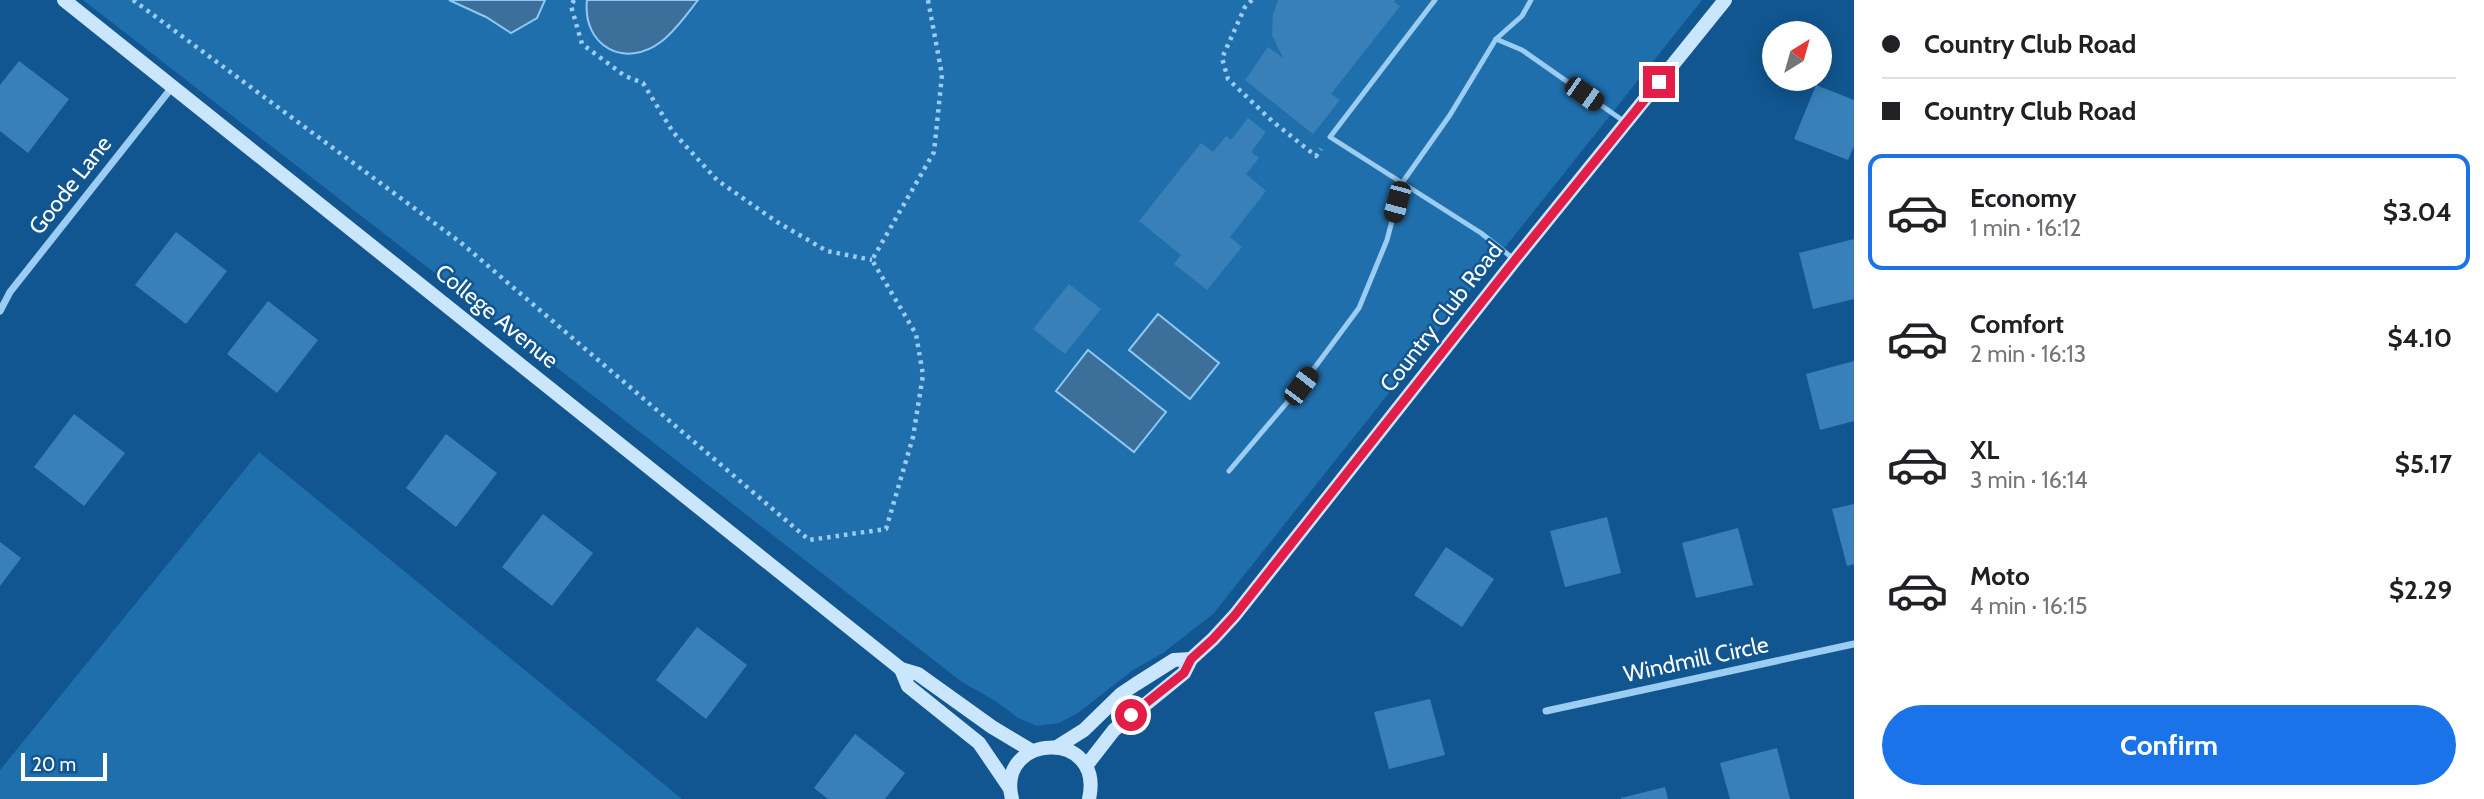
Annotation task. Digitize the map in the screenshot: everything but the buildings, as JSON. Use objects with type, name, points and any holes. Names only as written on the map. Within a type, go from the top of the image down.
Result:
[{"type":"street","name":"College Avenue","points":[[64,0],[901,669],[918,674],[992,727],[1032,751]]},
{"type":"street","name":"Country Club Road","points":[[1086,766],[1114,730],[1184,673],[1191,659],[1235,615],[1515,260],[1725,0]]},
{"type":"street","name":"Goode Lane","points":[[0,311],[10,292],[173,85]]},
{"type":"street","name":"Windmill Circle","points":[[1546,710],[1854,644]]},
{"type":"street","name":"Country Club Road","points":[[1057,747],[1084,730],[1121,694],[1136,684],[1174,660],[1191,659]]},
{"type":"street","name":"College Avenue","points":[[901,669],[908,686],[979,743],[1010,793]]},
{"type":"street","points":[[1010,793],[1011,774],[1019,761],[1032,751],[1057,747],[1070,751],[1086,766],[1092,788],[1089,799]]},
{"type":"lane","points":[[1435,0],[1330,137],[1481,233],[1515,260]]},
{"type":"lane","points":[[1229,471],[1301,386],[1359,308],[1387,240],[1402,183],[1450,115],[1496,38],[1522,16],[1531,0]]},
{"type":"lane","points":[[1496,38],[1522,50],[1626,122]]},
{"type":"path","points":[[132,0],[460,243],[810,540],[886,529],[913,437],[923,375],[916,334],[872,260],[827,251],[777,222],[717,180],[673,132],[643,83],[625,76],[582,44],[571,6],[574,0]]},
{"type":"path","points":[[872,260],[934,152],[942,75],[928,0]]},
{"type":"path","points":[[1245,0],[1245,7]]},
{"type":"path","points":[[1252,0],[1245,7],[1222,58],[1228,79],[1272,121],[1316,156],[1330,137]]},
{"type":"shaded area","points":[[83,0],[1702,0],[1213,614],[1163,653],[1133,670],[1078,713],[1059,723],[1037,726],[1018,718],[997,702],[962,682]]},
{"type":"shaded area","points":[[449,0],[545,0],[537,18],[511,33],[486,17]]},
{"type":"shaded area","points":[[587,0],[698,0],[662,41],[648,49],[621,53],[609,49],[591,30],[587,16]]},
{"type":"shaded area","points":[[1158,314],[1219,363],[1190,399],[1129,350]]},
{"type":"shaded area","points":[[1088,350],[1166,412],[1134,452],[1056,391]]},
{"type":"shaded area","points":[[259,452],[682,799],[0,799],[0,770]]},
{"type":"route","points":[[1131,715],[1184,673],[1191,659],[1235,615],[1659,82]]}]
